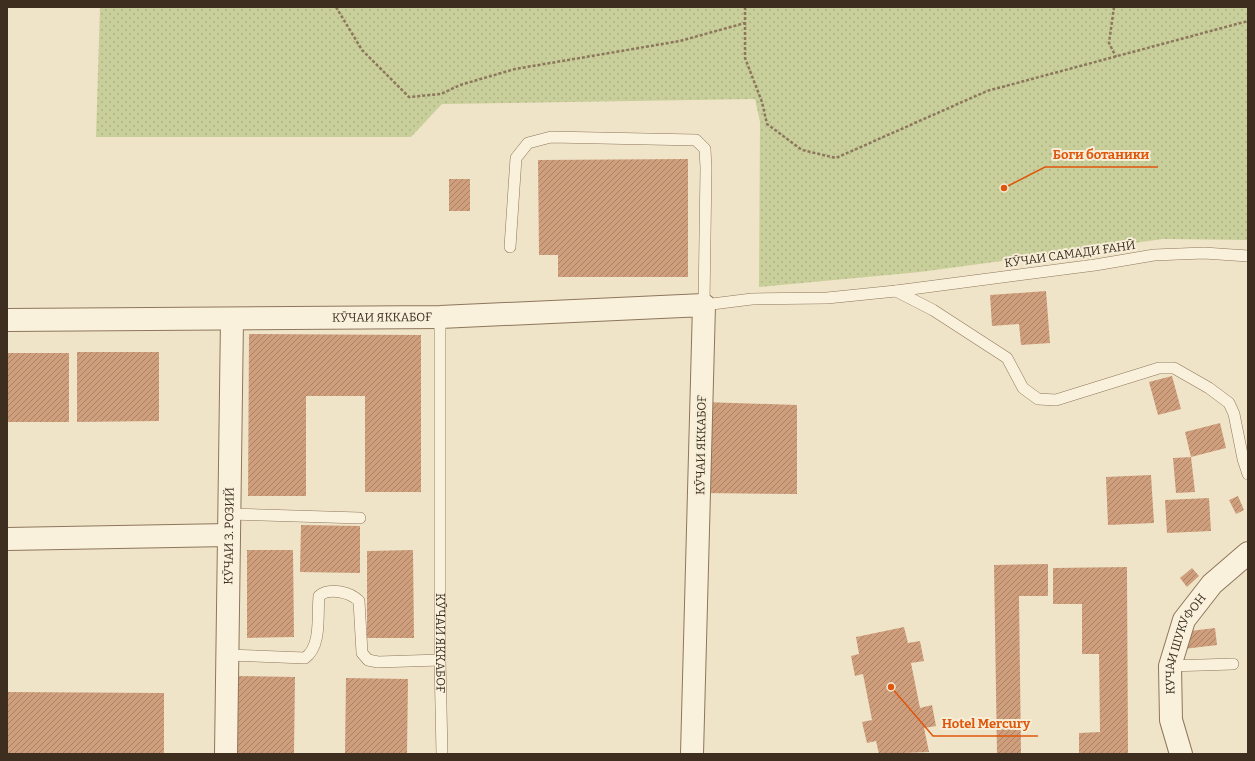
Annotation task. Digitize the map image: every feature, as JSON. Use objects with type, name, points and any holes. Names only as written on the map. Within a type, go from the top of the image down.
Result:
[{"type":"street","points":[[440,318],[704,305]]},
{"type":"street","name":"КӮЧАИ ЯККАБОҒ","points":[[692,754],[704,305]]},
{"type":"street","name":"КӮЧАИ З. РОЗИЙ","points":[[226,754],[232,318]]},
{"type":"street","name":"КӮЧАИ ЯККАБОҒ","points":[[7,320],[440,318]]},
{"type":"street","points":[[7,539],[229,524]]},
{"type":"street","name":"КУЧАИ ШУКУФОН","points":[[1181,754],[1171,720],[1170,666],[1184,620],[1212,584],[1248,553]]},
{"type":"lane","points":[[510,247],[516,158],[528,143],[551,137],[696,140],[704,149],[706,168],[704,305]]},
{"type":"lane","name":"КӮЧАИ САМАДИ ҒАНӢ","points":[[704,305],[752,299],[826,298],[896,291],[1094,265],[1154,255],[1204,253],[1248,256]]},
{"type":"lane","points":[[896,291],[933,310],[1007,358],[1023,388],[1038,399],[1056,400],[1159,368],[1174,368],[1209,388],[1228,402],[1234,414],[1243,459],[1248,474]]},
{"type":"lane","name":"КӮЧАИ ЯККАБОҒ","points":[[440,318],[440,660],[442,754]]},
{"type":"lane","points":[[229,524],[360,518]]},
{"type":"lane","points":[[227,655],[304,658],[311,654],[316,643],[320,596],[324,592],[330,591],[354,595],[359,601],[362,653],[368,660],[378,662],[440,660]]},
{"type":"lane","points":[[1170,666],[1233,664]]},
{"type":"path","points":[[336,7],[362,50],[409,97],[442,94],[460,85],[515,69],[680,41],[745,23]]},
{"type":"path","points":[[745,7],[745,58],[762,102],[767,124],[802,150],[836,158],[987,91],[1248,21]]},
{"type":"path","points":[[1114,7],[1110,43],[1116,57]]},
{"type":"green space","points":[[100,7],[1248,7],[1248,240],[1163,239],[920,272],[759,287],[760,122],[755,99],[442,104],[411,137],[96,137]]},
{"type":"building","points":[[688,159],[688,277],[558,277],[558,255],[539,255],[538,160]]},
{"type":"building","points":[[449,179],[470,179],[470,211],[449,211]]},
{"type":"building","points":[[1046,291],[1050,343],[1021,345],[1019,324],[992,326],[990,295]]},
{"type":"building","points":[[249,334],[421,335],[421,492],[365,492],[365,396],[306,396],[306,496],[248,496]]},
{"type":"building","points":[[77,352],[159,352],[159,421],[77,422]]},
{"type":"building","points":[[7,353],[69,353],[69,422],[7,422]]},
{"type":"building","points":[[1172,376],[1181,409],[1158,415],[1149,382]]},
{"type":"building","points":[[704,402],[797,405],[797,494],[703,493]]},
{"type":"building","points":[[1220,423],[1226,448],[1191,457],[1185,432]]},
{"type":"building","points":[[1191,457],[1195,492],[1176,493],[1173,458]]},
{"type":"building","points":[[1151,475],[1154,523],[1108,525],[1106,477]]},
{"type":"building","points":[[1238,496],[1244,510],[1236,514],[1229,500]]},
{"type":"building","points":[[1209,498],[1211,531],[1167,533],[1165,500]]},
{"type":"building","points":[[301,525],[360,526],[360,573],[300,572]]},
{"type":"building","points":[[247,550],[293,550],[294,637],[247,638]]},
{"type":"building","points":[[413,550],[414,638],[367,638],[367,551]]},
{"type":"building","points":[[1048,564],[1048,596],[1019,596],[1021,754],[997,754],[994,565]]},
{"type":"building","points":[[1127,567],[1128,754],[1079,754],[1079,733],[1100,732],[1099,654],[1082,654],[1082,604],[1053,604],[1053,568]]},
{"type":"building","points":[[1192,568],[1199,576],[1187,587],[1180,578]]},
{"type":"building","points":[[904,627],[908,643],[920,641],[924,661],[911,663],[920,708],[932,705],[936,726],[924,728],[929,752],[879,754],[876,741],[867,743],[862,722],[872,720],[863,674],[855,676],[851,656],[859,654],[856,637]]},
{"type":"building","points":[[1215,628],[1217,645],[1184,649],[1182,632]]},
{"type":"building","points":[[233,676],[295,677],[294,754],[232,754]]},
{"type":"building","points":[[346,678],[408,679],[407,754],[345,754]]},
{"type":"building","points":[[7,692],[164,693],[164,754],[7,754]]},
{"type":"place","name":"Боги ботаники","points":[[1004,188]]},
{"type":"place","name":"Hotel Mercury","points":[[891,687]]}]
